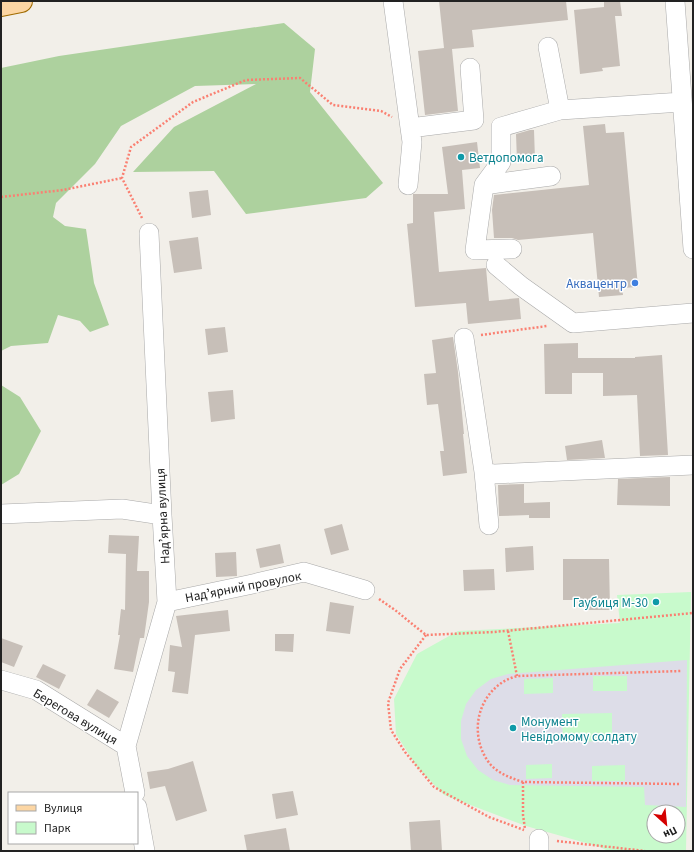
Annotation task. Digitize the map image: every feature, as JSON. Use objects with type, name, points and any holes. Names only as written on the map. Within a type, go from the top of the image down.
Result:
[{"type":"main road","points":[[1,5],[21,1]]},
{"type":"street","points":[[393,1],[412,142],[408,185]]},
{"type":"street","points":[[675,1],[693,249]]},
{"type":"street","points":[[548,47],[560,110]]},
{"type":"street","points":[[410,128],[474,120],[470,68]]},
{"type":"street","points":[[512,249],[475,250],[484,185],[501,162],[501,127],[560,110],[682,102]]},
{"type":"street","points":[[484,185],[550,176]]},
{"type":"street","name":"Надʼярна вулиця","points":[[135,792],[126,746],[167,602],[149,233]]},
{"type":"street","points":[[496,265],[521,286],[573,323],[693,313]]},
{"type":"street","points":[[464,338],[484,472],[489,525]]},
{"type":"street","points":[[484,472],[494,474],[693,466]]},
{"type":"street","points":[[1,514],[122,509],[162,515]]},
{"type":"street","name":"Надʼярний провулок","points":[[167,602],[248,586],[304,572],[365,590]]},
{"type":"street","name":"Берегова вулиця","points":[[1,680],[36,690],[126,746]]},
{"type":"street","points":[[138,812],[145,851]]},
{"type":"path","points":[[149,233],[122,178],[131,147],[193,102],[246,80],[300,78],[333,105],[381,111],[410,128]]},
{"type":"path","points":[[1,197],[63,190],[122,178]]},
{"type":"path","points":[[464,338],[573,323]]},
{"type":"path","points":[[395,610],[426,634],[508,631],[693,613]]},
{"type":"path","points":[[508,631],[517,676]]},
{"type":"path","points":[[426,634],[400,669],[388,703],[391,730],[405,752],[434,787],[489,817],[526,831],[523,815],[522,782]]},
{"type":"path","points":[[679,784],[522,782],[505,776],[491,765],[481,749],[477,732],[479,713],[487,697],[500,684],[517,676],[682,671]]},
{"type":"path","points":[[539,845],[645,851]]},
{"type":"green space","points":[[284,23],[315,49],[310,92],[383,183],[366,198],[246,214],[214,171],[133,172],[174,127],[256,84],[195,86],[121,126],[95,164],[56,203],[53,217],[65,226],[86,229],[94,283],[109,325],[90,332],[80,321],[58,315],[48,343],[11,346],[1,351],[1,68],[59,56]]},
{"type":"green space","points":[[1,385],[20,397],[41,431],[19,474],[1,485]]},
{"type":"green space","points":[[691,592],[686,851],[608,851],[600,847],[526,826],[444,795],[417,767],[396,734],[394,699],[417,654],[458,631],[620,623],[617,595]]},
{"type":"shaded area","points":[[687,660],[686,807],[686,804],[645,805],[644,787],[510,785],[493,780],[478,770],[467,756],[461,739],[461,721],[466,704],[476,690],[491,679],[508,674]],"holes":[[[593,676],[627,676],[627,691],[593,691]],[[553,678],[553,693],[524,694],[524,679]],[[612,713],[612,741],[563,742],[562,714]],[[552,764],[552,778],[526,779],[526,765]],[[625,765],[625,781],[592,781],[592,766]]]},
{"type":"building","points":[[439,1],[566,1],[568,20],[472,30],[474,47],[452,49],[458,111],[425,115],[418,51],[444,48]]},
{"type":"building","points":[[604,1],[620,1],[622,16],[615,16],[620,66],[602,68],[603,71],[580,74],[574,10],[604,7]]},
{"type":"building","points":[[605,124],[606,133],[624,132],[638,287],[622,288],[623,295],[599,297],[593,233],[518,240],[512,238],[494,238],[492,210],[494,195],[589,185],[583,126]]},
{"type":"building","points":[[534,130],[535,160],[517,161],[516,134]]},
{"type":"building","points":[[477,142],[480,168],[462,170],[465,209],[434,212],[439,272],[486,268],[489,301],[519,298],[521,319],[468,324],[466,303],[415,307],[407,224],[413,223],[413,194],[448,194],[442,147]]},
{"type":"building","points":[[208,190],[211,215],[192,218],[189,192]]},
{"type":"building","points":[[198,237],[202,269],[174,273],[169,241]]},
{"type":"building","points":[[225,327],[228,352],[208,355],[205,329]]},
{"type":"building","points":[[453,337],[458,372],[467,473],[443,476],[440,451],[444,451],[438,404],[427,405],[424,374],[436,373],[432,340]]},
{"type":"building","points":[[578,343],[578,358],[635,358],[662,355],[668,455],[640,456],[637,395],[603,396],[603,373],[572,373],[572,394],[545,394],[544,344]]},
{"type":"building","points":[[233,390],[235,419],[211,422],[208,392]]},
{"type":"building","points":[[602,440],[605,458],[567,460],[565,446]]},
{"type":"building","points":[[670,477],[670,506],[617,505],[618,479]]},
{"type":"building","points":[[524,484],[524,503],[550,502],[550,518],[529,518],[529,515],[499,516],[498,485]]},
{"type":"building","points":[[342,524],[349,550],[331,555],[324,529]]},
{"type":"building","points":[[109,535],[139,536],[137,571],[149,571],[149,602],[144,638],[140,638],[133,672],[114,669],[120,635],[118,635],[121,609],[125,610],[126,554],[108,553]]},
{"type":"building","points":[[280,544],[284,563],[260,568],[256,549]]},
{"type":"building","points":[[533,546],[534,570],[506,572],[505,548]]},
{"type":"building","points":[[236,552],[237,576],[216,577],[215,553]]},
{"type":"building","points":[[563,559],[609,559],[610,610],[584,610],[585,600],[563,600]]},
{"type":"building","points":[[494,569],[495,590],[464,591],[463,570]]},
{"type":"building","points":[[330,602],[354,606],[350,634],[326,631]]},
{"type":"building","points":[[228,610],[230,631],[195,635],[188,694],[172,692],[175,672],[168,671],[170,645],[182,647],[176,616]]},
{"type":"building","points":[[275,634],[294,634],[293,652],[275,651]]},
{"type":"building","points":[[1,638],[23,646],[14,667],[1,662]]},
{"type":"building","points":[[43,664],[66,675],[59,689],[36,677]]},
{"type":"building","points":[[97,689],[119,702],[109,718],[87,705]]},
{"type":"building","points":[[193,761],[207,811],[176,821],[165,786],[150,789],[147,772],[168,769]]},
{"type":"building","points":[[293,791],[298,815],[276,819],[272,794]]},
{"type":"building","points":[[440,820],[442,851],[411,851],[409,822]]},
{"type":"building","points":[[286,828],[290,851],[247,851],[244,835]]},
{"type":"place","name":"Ветдопомога","points":[[461,157]]},
{"type":"place","name":"Аквацентр","points":[[635,283]]},
{"type":"place","name":"Гаубиця М-30","points":[[656,602]]},
{"type":"place","name":"Монумент Невідомому солдату","points":[[513,728]]}]
